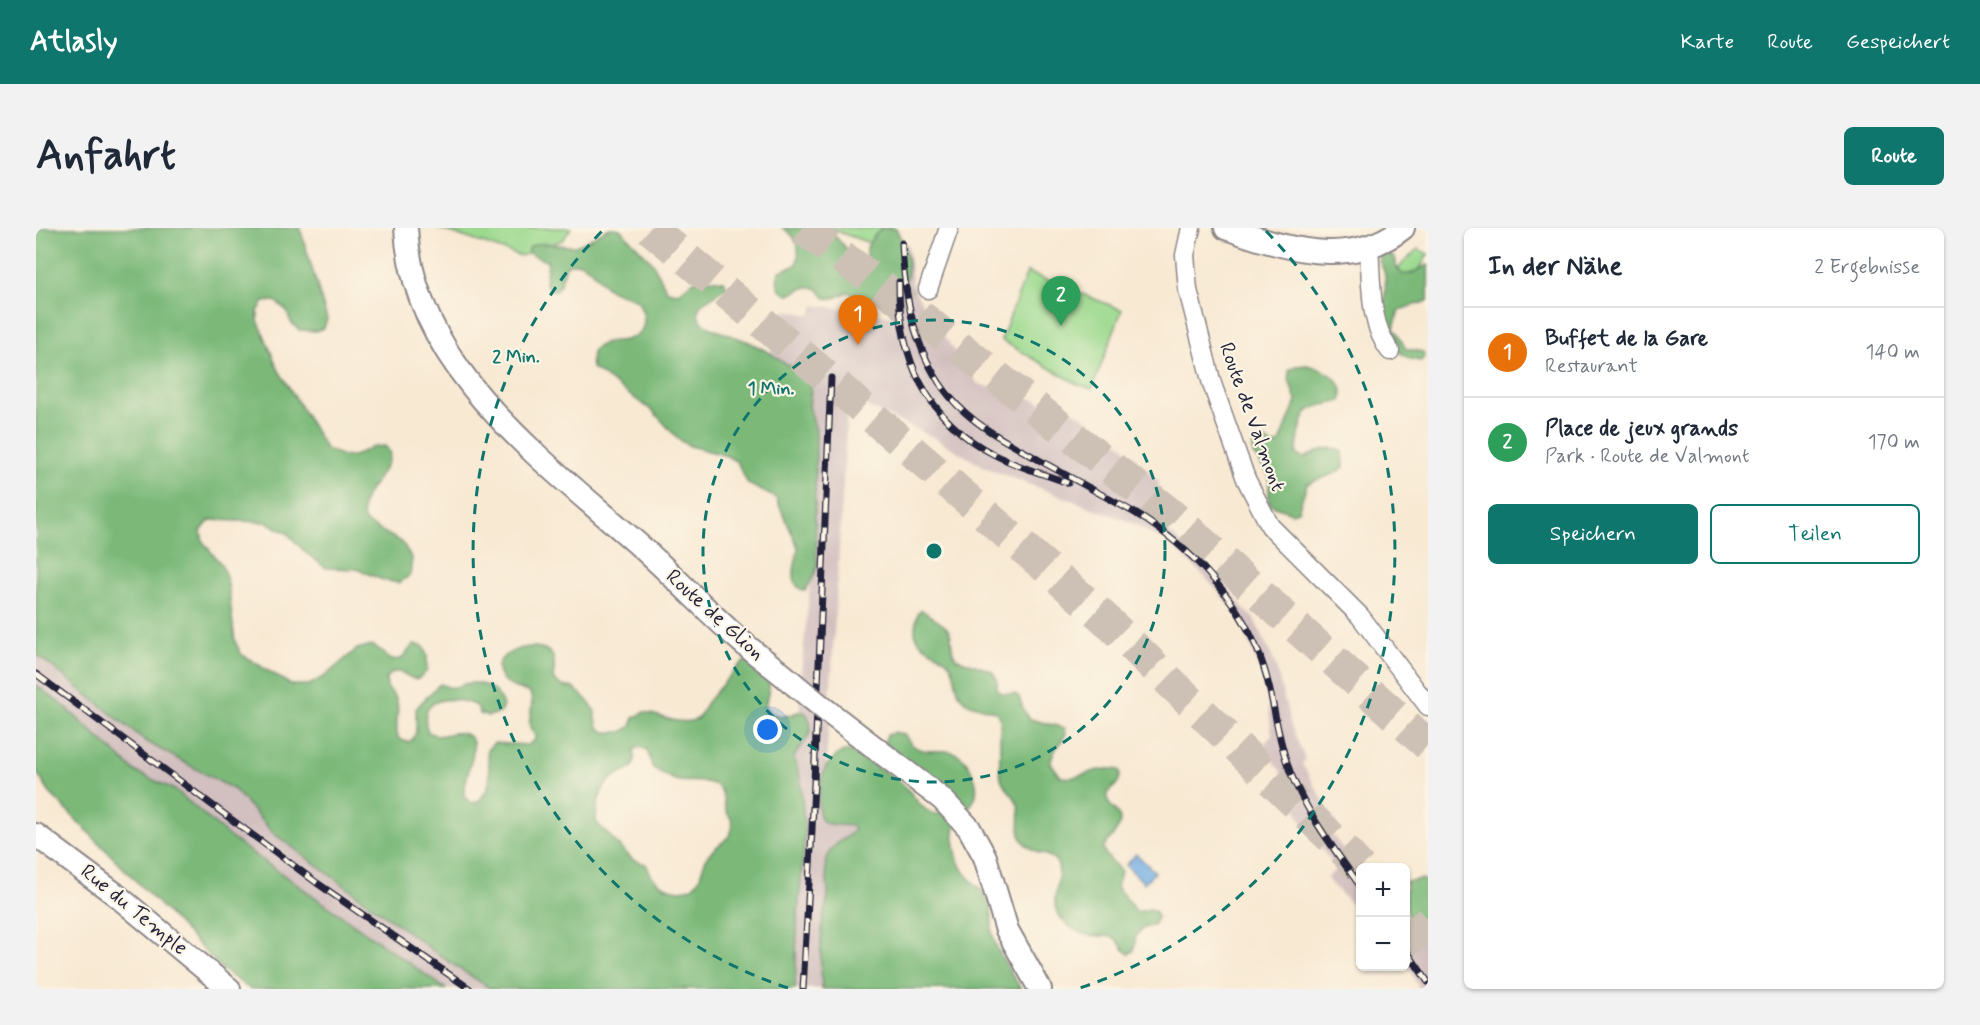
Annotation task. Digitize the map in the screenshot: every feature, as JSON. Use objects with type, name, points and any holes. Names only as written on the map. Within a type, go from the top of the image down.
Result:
[{"type":"street","name":"Route de Glion","points":[[406,228],[413,276],[425,310],[442,344],[485,404],[532,452],[649,554],[743,643],[942,799],[969,828],[985,857],[1007,930],[1041,989]]},
{"type":"street","points":[[928,289],[949,228]]},
{"type":"street","name":"Route de Valmont","points":[[1191,228],[1185,255],[1188,290],[1212,384],[1246,479],[1270,526],[1360,616],[1428,706]]},
{"type":"street","points":[[1226,228],[1273,244],[1301,250],[1337,252],[1370,248],[1389,239],[1403,228]]},
{"type":"street","points":[[1370,248],[1376,322],[1382,340],[1390,351]]},
{"type":"street","name":"Rue du Temple","points":[[36,835],[115,894],[229,989]]},
{"type":"shaded area","points":[[896,241],[908,244],[912,282],[917,294],[927,312],[978,384],[1074,411],[1111,434],[1159,482],[1156,520],[1224,583],[1254,619],[1275,663],[1291,725],[1305,759],[1302,764],[1338,826],[1332,834],[1356,867],[1356,909],[1327,879],[1336,868],[1303,825],[1280,770],[1262,746],[1272,735],[1267,698],[1258,666],[1238,614],[1207,579],[1166,540],[1154,536],[1135,524],[986,468],[931,436],[870,408],[859,399],[848,398],[826,768],[820,784],[819,814],[831,825],[852,826],[854,830],[849,836],[836,843],[827,886],[828,898],[820,962],[822,989],[795,989],[797,925],[805,832],[800,777],[794,758],[803,745],[806,713],[800,711],[799,692],[810,585],[817,566],[816,431],[809,406],[812,380],[804,371],[784,363],[770,353],[778,338],[786,310],[811,315],[814,305],[893,316],[892,292]]},
{"type":"shaded area","points":[[36,654],[147,742],[235,790],[273,833],[446,960],[491,989],[446,989],[232,839],[175,790],[136,772],[65,707],[36,685]]},
{"type":"shaded area","points":[[1410,918],[1416,926],[1428,930],[1426,952],[1428,989],[1419,989],[1410,970]]},
{"type":"green space","points":[[36,228],[300,228],[327,319],[324,328],[316,331],[299,330],[291,322],[286,310],[275,301],[264,302],[258,311],[258,320],[278,369],[326,449],[343,456],[354,456],[372,447],[385,446],[390,452],[384,470],[367,494],[363,512],[365,522],[402,542],[412,559],[410,575],[399,583],[383,580],[357,569],[326,568],[305,552],[287,533],[266,522],[210,520],[201,531],[203,542],[222,565],[228,584],[235,641],[241,654],[291,685],[309,685],[325,676],[357,649],[372,645],[390,660],[401,659],[414,644],[423,646],[427,656],[427,671],[419,678],[413,679],[401,672],[393,672],[386,679],[387,687],[395,697],[398,708],[397,734],[399,739],[407,742],[412,740],[416,732],[416,709],[440,684],[453,688],[477,683],[489,687],[501,700],[503,706],[500,713],[488,716],[480,714],[477,706],[468,702],[448,700],[432,705],[427,711],[425,720],[428,732],[436,736],[464,733],[472,740],[473,751],[464,790],[464,796],[471,803],[479,801],[487,788],[490,777],[487,750],[494,743],[528,745],[535,739],[530,725],[532,699],[530,693],[510,686],[499,674],[498,666],[503,658],[512,652],[534,647],[545,649],[552,655],[553,679],[563,686],[574,688],[586,699],[594,709],[598,727],[605,732],[622,732],[631,726],[634,718],[644,712],[685,722],[695,720],[700,716],[708,701],[741,664],[753,660],[768,677],[769,691],[765,707],[777,716],[791,715],[800,711],[806,713],[811,728],[808,738],[794,758],[800,777],[805,832],[797,925],[795,989],[491,989],[446,960],[273,833],[235,790],[147,742],[36,654]],"holes":[[[639,747],[646,749],[652,767],[669,777],[680,781],[711,783],[720,789],[726,810],[732,820],[730,834],[710,853],[695,885],[683,890],[669,888],[657,881],[646,864],[633,860],[596,822],[599,800],[606,785],[614,777],[631,768],[635,759],[634,751]]]},
{"type":"green space","points":[[437,228],[571,228],[563,240],[521,256]]},
{"type":"green space","points":[[611,228],[620,229],[652,262],[667,291],[678,293],[698,279],[724,281],[727,287],[700,305],[698,312],[700,320],[711,328],[749,342],[784,363],[810,375],[812,380],[809,406],[816,431],[817,566],[805,591],[795,583],[794,572],[798,547],[776,498],[748,484],[737,462],[727,456],[690,446],[679,440],[654,412],[592,368],[593,350],[608,342],[633,337],[642,329],[643,313],[637,300],[615,293],[604,285],[590,269],[580,263],[566,266],[560,285],[556,290],[550,290],[545,282],[548,262],[530,254],[528,250],[531,246],[542,244],[578,245]]},
{"type":"green space","points":[[782,228],[831,228],[851,256],[846,275],[858,282],[866,270],[866,251],[870,241],[882,228],[894,228],[906,252],[907,276],[895,292],[865,304],[855,302],[852,294],[848,292],[831,299],[811,287],[802,288],[789,295],[785,294],[778,286],[778,275],[780,271],[796,265],[798,248],[791,234]]},
{"type":"green space","points":[[828,228],[881,228],[875,245]]},
{"type":"green space","points":[[1418,249],[1428,254],[1405,296],[1397,271]]},
{"type":"green space","points":[[1389,253],[1396,260],[1396,266],[1402,274],[1410,274],[1428,265],[1428,301],[1399,310],[1394,328],[1406,349],[1423,352],[1424,357],[1421,361],[1408,358],[1397,349],[1385,324],[1385,280],[1379,261],[1380,256]]},
{"type":"green space","points":[[1027,272],[1122,310],[1092,389],[1079,385],[1001,340]]},
{"type":"green space","points":[[1307,365],[1320,369],[1338,381],[1342,394],[1341,401],[1319,406],[1305,415],[1297,455],[1304,458],[1324,449],[1338,449],[1343,452],[1344,467],[1307,484],[1298,511],[1292,513],[1275,507],[1269,502],[1269,475],[1253,454],[1253,443],[1264,439],[1274,446],[1280,443],[1296,401],[1289,380],[1289,370],[1296,366]]},
{"type":"green space","points":[[922,610],[950,632],[956,658],[992,671],[997,679],[997,688],[1000,693],[1015,694],[1019,697],[1030,719],[1065,728],[1066,734],[1055,751],[1051,763],[1061,777],[1076,776],[1103,769],[1119,770],[1119,781],[1107,793],[1107,798],[1119,816],[1119,825],[1103,849],[1121,872],[1117,886],[1119,891],[1137,912],[1149,909],[1156,912],[1157,918],[1153,925],[1142,929],[1136,936],[1134,950],[1129,954],[1114,938],[1091,936],[1079,932],[1059,916],[1055,904],[1059,872],[1057,863],[1054,859],[1024,843],[1020,833],[1018,805],[1001,778],[1000,718],[996,712],[965,701],[959,693],[954,672],[949,663],[919,641],[915,627],[918,613]]},
{"type":"green space","points":[[36,685],[65,707],[136,772],[175,790],[232,839],[446,989],[250,989],[224,971],[49,792],[36,771]]},
{"type":"green space","points":[[895,732],[905,735],[912,745],[921,750],[948,751],[957,754],[966,761],[973,774],[976,795],[955,829],[956,854],[965,874],[987,899],[991,909],[995,943],[1021,989],[822,989],[821,946],[823,919],[828,897],[827,861],[833,847],[854,830],[852,826],[827,824],[821,818],[818,804],[826,767],[843,751],[850,752],[898,780],[924,808],[940,814],[943,809],[884,742],[887,735]]},
{"type":"green space","points":[[1421,879],[1428,881],[1428,930],[1410,918],[1410,881]]},
{"type":"water","points":[[1136,854],[1155,872],[1144,883],[1126,865]]},
{"type":"tunnel","points":[[650,228],[807,360],[1103,617],[1356,864]]},
{"type":"tunnel","points":[[802,228],[878,283],[1170,514],[1428,745]]},
{"type":"tunnel","points":[[1410,925],[1428,946]]},
{"type":"railway","points":[[902,243],[905,284],[920,344],[938,381],[959,407],[1004,440],[1156,527],[1196,560],[1229,600],[1255,644],[1264,668],[1282,748],[1291,774],[1322,832],[1356,880]]},
{"type":"railway","points":[[899,282],[904,336],[921,384],[934,405],[971,441],[995,455],[1068,483]]},
{"type":"railway","points":[[803,989],[831,378]]},
{"type":"railway","points":[[36,674],[317,883],[470,989]]},
{"type":"railway","points":[[1410,956],[1428,982]]},
{"type":"place","name":"Place de jeux grands","points":[[1061,326]]},
{"type":"place","name":"Buffet de la Gare","points":[[858,345]]}]
